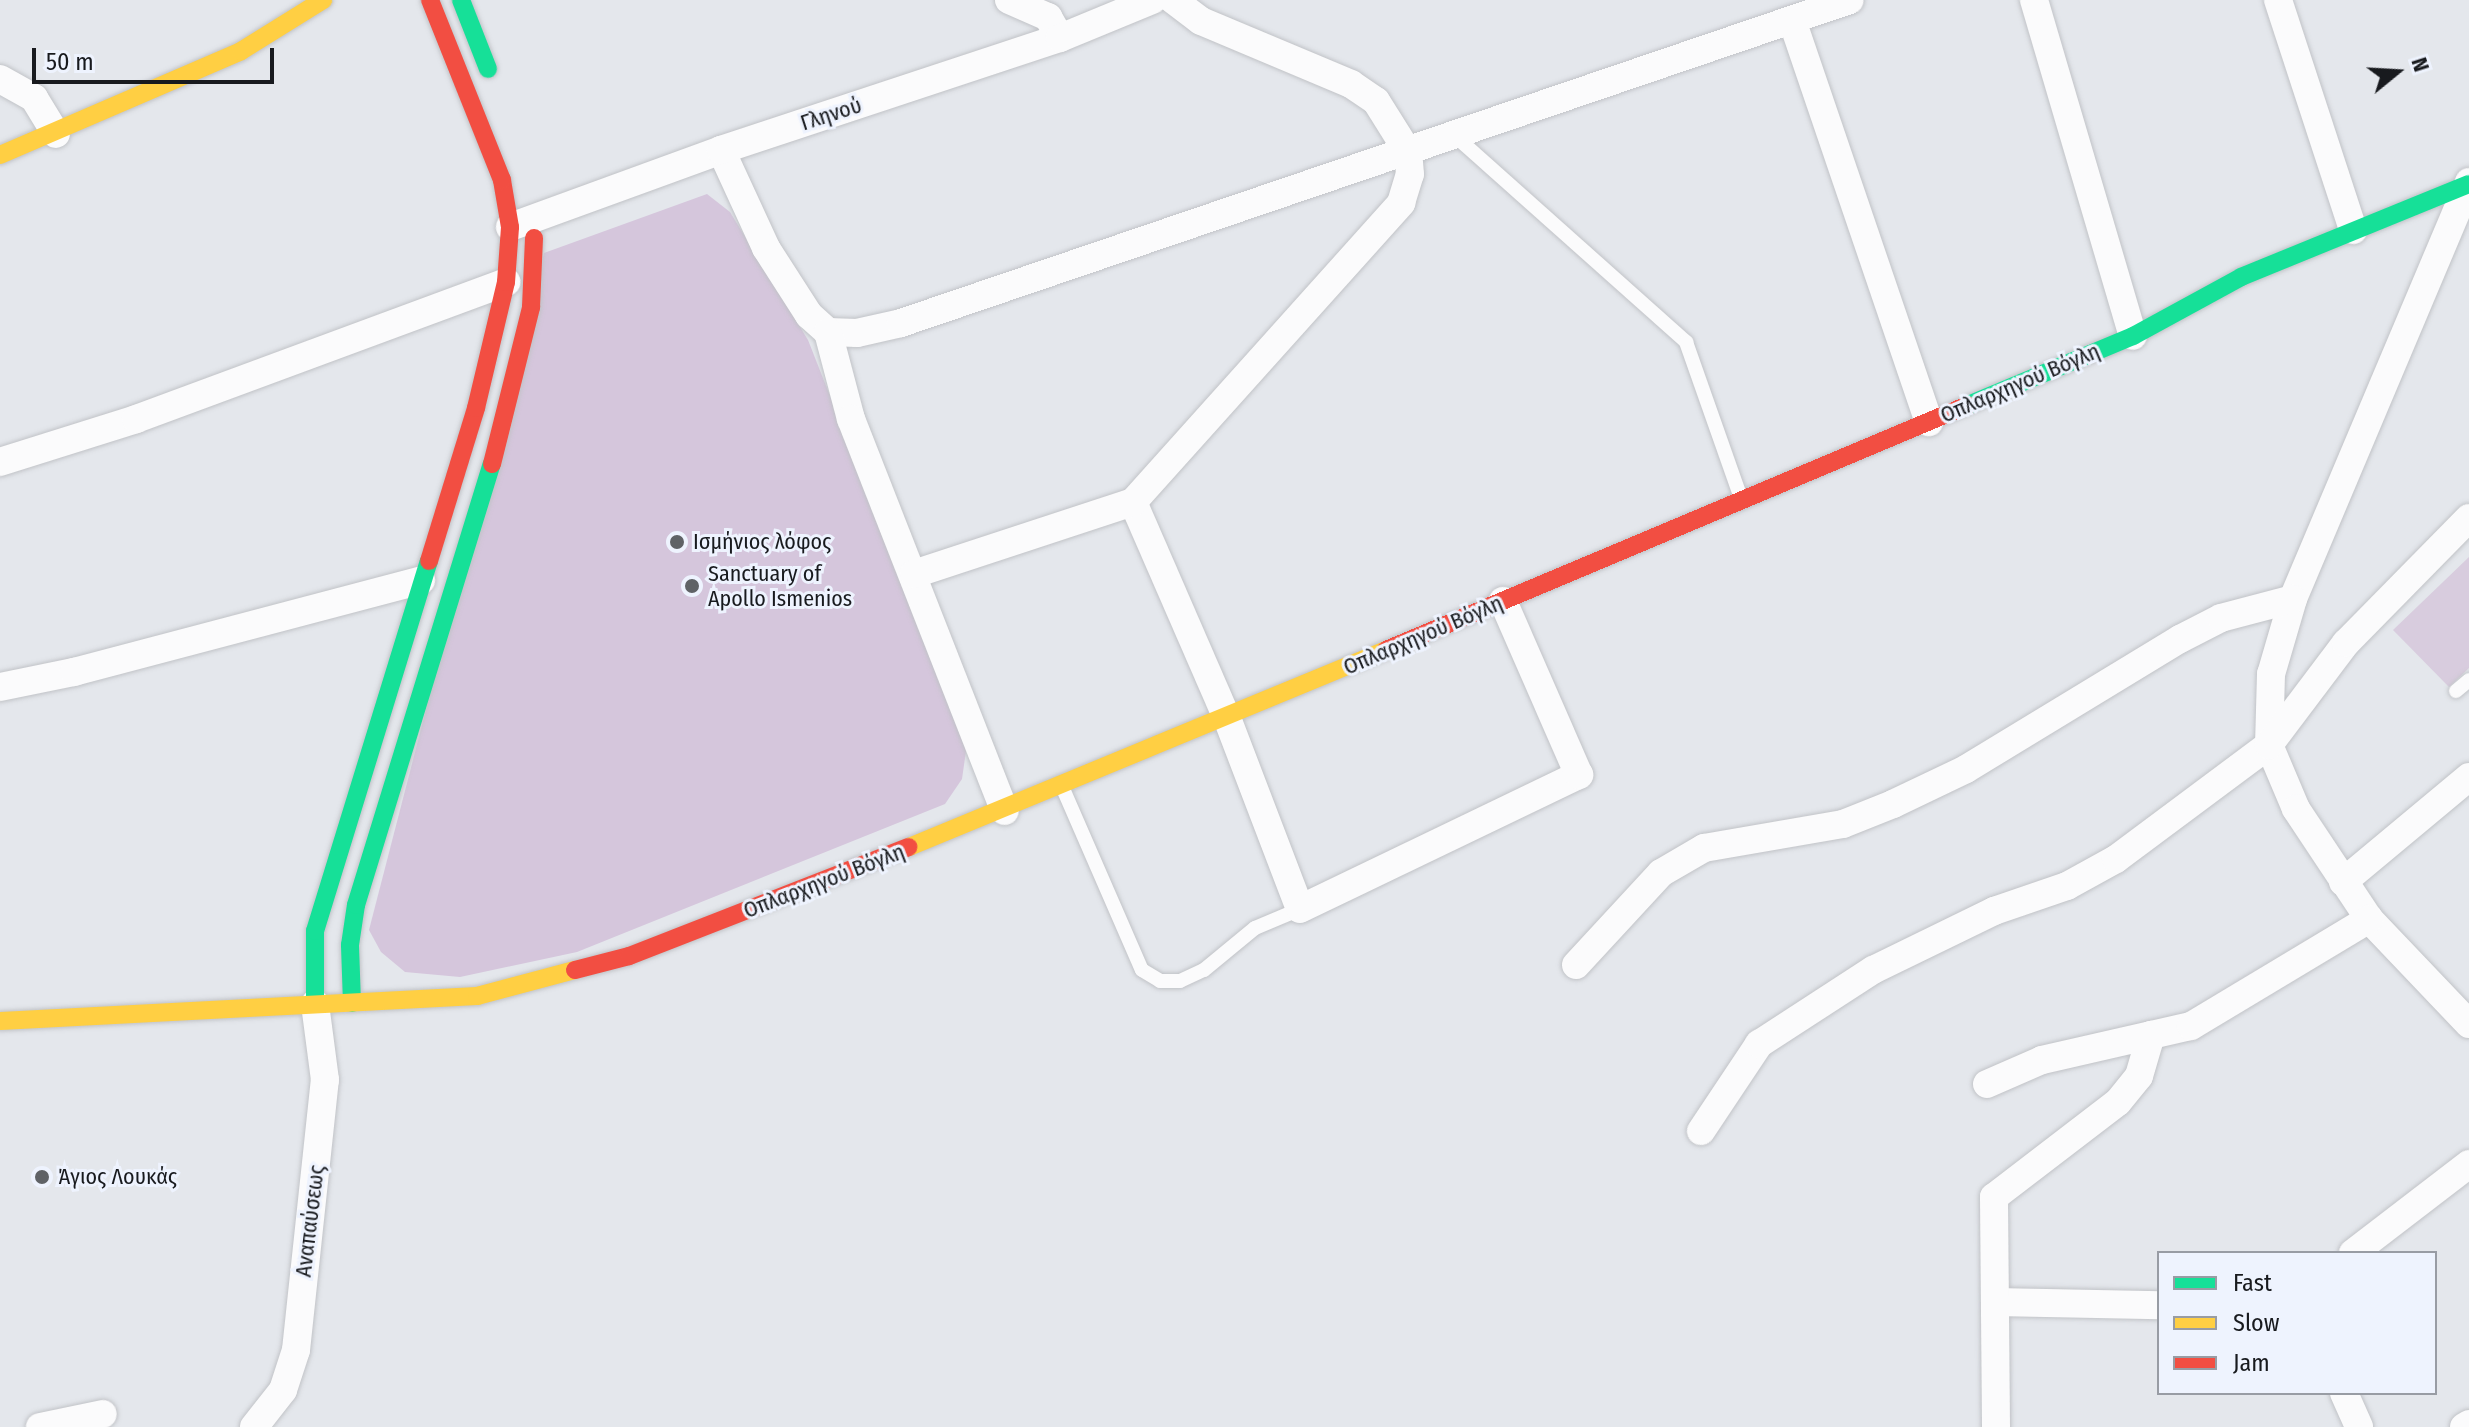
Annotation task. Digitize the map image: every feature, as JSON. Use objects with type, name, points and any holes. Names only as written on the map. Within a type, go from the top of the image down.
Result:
[{"type":"main road","points":[[0,155],[56,134],[241,51],[323,0]]},
{"type":"main road","points":[[352,1003],[350,945],[356,905],[521,357],[531,307],[524,213],[485,131],[430,0]]},
{"type":"main road","points":[[461,0],[495,86]]},
{"type":"main road","name":"Οπλαρχηγού Βόγλη","points":[[0,1021],[477,996],[629,956],[1005,811],[1227,718],[2133,336],[2241,277],[2469,184]]},
{"type":"main road","points":[[315,1004],[315,931],[494,345],[524,213]]},
{"type":"main road","points":[[431,550],[459,559]]},
{"type":"street","points":[[1009,0],[1048,17],[1060,38]]},
{"type":"street","name":"Γληνού","points":[[524,213],[1060,38],[1152,0]]},
{"type":"street","points":[[914,574],[1133,502],[1401,203],[1410,174],[1408,152],[1376,101],[1351,84],[1201,21],[1173,0]]},
{"type":"street","points":[[828,332],[857,333],[901,323],[1850,0]]},
{"type":"street","points":[[2034,0],[2133,336]]},
{"type":"street","points":[[2278,0],[2353,230]]},
{"type":"street","points":[[1792,20],[1929,422]]},
{"type":"street","points":[[0,79],[10,80],[34,98],[56,134]]},
{"type":"street","points":[[721,150],[766,248],[809,315],[828,332],[851,419],[1005,811]]},
{"type":"street","points":[[2469,184],[2293,599],[2271,674],[2269,745],[2296,809],[2369,919],[2469,1024]]},
{"type":"street","points":[[0,462],[136,419],[506,282]]},
{"type":"street","points":[[1133,502],[1227,718],[1300,909],[1579,775],[1503,601]]},
{"type":"street","points":[[1701,1131],[1759,1044],[1873,970],[1994,911],[2067,886],[2116,859],[2269,745],[2346,643],[2469,518]]},
{"type":"street","points":[[0,687],[74,672],[421,580]]},
{"type":"street","points":[[1576,965],[1661,873],[1704,848],[1843,824],[1893,804],[1966,769],[2180,639],[2221,618],[2293,599]]},
{"type":"street","points":[[2343,882],[2469,777]]},
{"type":"street","points":[[1987,1084],[2042,1060],[2191,1026],[2369,919]]},
{"type":"street","name":"Αναπαύσεως","points":[[254,1427],[283,1390],[296,1350],[325,1080],[315,1004]]},
{"type":"street","points":[[1996,1427],[1994,1197],[2118,1102],[2139,1076],[2151,1035]]},
{"type":"street","points":[[2356,1251],[2469,1164]]},
{"type":"street","points":[[1996,1302],[2157,1305]]},
{"type":"street","points":[[2345,1395],[2359,1427]]},
{"type":"street","points":[[40,1427],[103,1414]]},
{"type":"street","points":[[2464,1427],[2469,1424]]},
{"type":"lane","points":[[1455,136],[1686,342],[1742,499]]},
{"type":"lane","points":[[2456,691],[2469,680]]},
{"type":"lane","points":[[1062,787],[1142,970],[1160,981],[1180,981],[1204,970],[1255,928],[1300,909]]},
{"type":"shaded area","points":[[707,194],[730,212],[808,340],[967,744],[962,779],[945,804],[577,952],[460,977],[405,972],[381,952],[369,930],[544,253]]},
{"type":"shaded area","points":[[2469,557],[2469,668],[2449,687],[2393,630]]},
{"type":"traffic: fast","points":[[461,0],[488,69]]},
{"type":"traffic: fast","points":[[1968,405],[2133,336],[2241,277],[2469,184]]},
{"type":"traffic: fast","points":[[352,1003],[350,945],[356,905],[492,464]]},
{"type":"traffic: fast","points":[[315,1004],[315,931],[429,561]]},
{"type":"traffic: slow","points":[[0,155],[241,51],[323,0]]},
{"type":"traffic: slow","points":[[909,847],[1386,650]]},
{"type":"traffic: slow","points":[[0,1021],[477,996],[575,970]]},
{"type":"traffic: jam","points":[[429,561],[476,408],[506,282],[510,227],[502,180],[430,0]]},
{"type":"traffic: jam","points":[[492,464],[531,307],[534,238]]},
{"type":"traffic: jam","points":[[1386,650],[1968,405]]},
{"type":"traffic: jam","points":[[575,970],[629,956],[909,847]]},
{"type":"place","name":"Ισμήνιος λόφος","points":[[677,542]]},
{"type":"place","name":"Sanctuary of Apollo Ismenios","points":[[692,586]]},
{"type":"place","name":"Άγιος Λουκάς","points":[[42,1177]]}]
